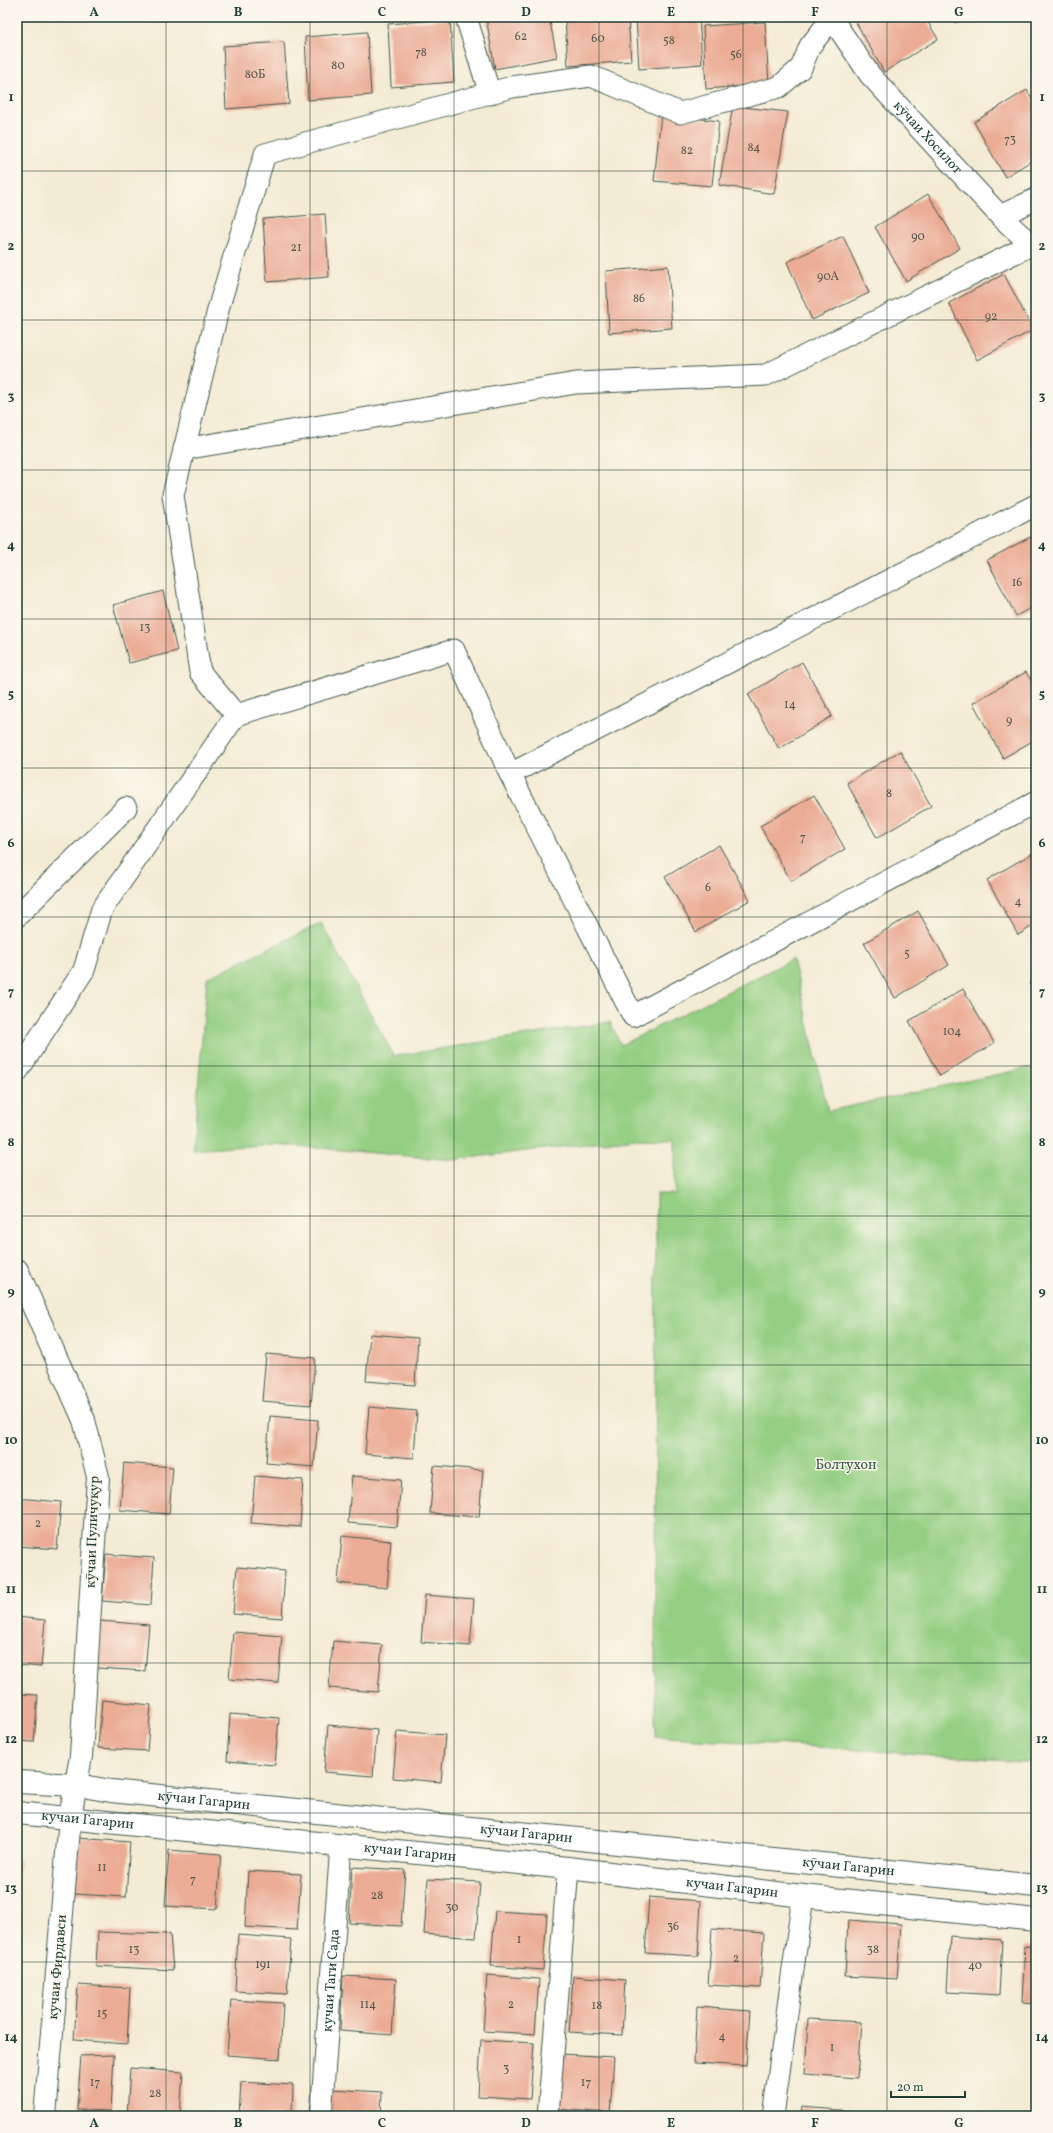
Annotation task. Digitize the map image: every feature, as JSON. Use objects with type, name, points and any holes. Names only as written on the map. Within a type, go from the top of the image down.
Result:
[{"type":"main road","name":"кӯчаи Пуличуқур","points":[[17,1270],[84,1420],[98,1477],[81,1756],[77,1785],[70,1817]]},
{"type":"main road","name":"кӯчаи Гагарин","points":[[17,1782],[77,1785],[112,1791],[1036,1886]]},
{"type":"main road","name":"кучаи Гагарин","points":[[17,1813],[70,1817],[568,1868],[803,1896]]},
{"type":"main road","name":"кучаи Фирдавси","points":[[45,2116],[70,1817]]},
{"type":"main road","points":[[803,1896],[1036,1920]]},
{"type":"street","points":[[466,17],[490,94]]},
{"type":"street","points":[[236,715],[200,672],[173,495],[219,306],[265,154],[512,88],[591,76],[680,113],[779,87],[801,68],[810,46],[832,17]]},
{"type":"street","name":"кӯчаи Хосилот","points":[[832,17],[870,75],[1000,216],[1034,247]]},
{"type":"street","points":[[1000,216],[1036,199]]},
{"type":"street","points":[[184,449],[576,383],[766,375],[1034,247]]},
{"type":"street","points":[[510,774],[1036,505]]},
{"type":"street","points":[[17,1072],[84,970],[102,908],[236,715],[454,650],[510,774],[633,1016],[1036,802]]},
{"type":"street","points":[[17,916],[126,808]]},
{"type":"street","name":"кучаи Таги Сада","points":[[322,2116],[341,1845]]},
{"type":"street","name":"кӯчаи Гагарин","points":[[548,2116],[568,1868]]},
{"type":"street","points":[[773,2116],[803,1896]]},
{"type":"green space","name":"Болтухон","points":[[321,923],[394,1056],[610,1022],[621,1045],[793,959],[828,1111],[1036,1066],[1036,1762],[655,1736],[656,1194],[675,1194],[675,1139],[636,1138],[451,1160],[275,1144],[193,1150],[207,978]]},
{"type":"building","points":[[486,17],[549,17],[557,57],[495,69]]},
{"type":"building","points":[[565,17],[628,17],[631,61],[568,66]]},
{"type":"building","points":[[636,17],[699,17],[702,64],[639,69]]},
{"type":"building","points":[[853,17],[925,17],[938,39],[884,72]]},
{"type":"building","points":[[951,17],[966,17],[955,23]]},
{"type":"building","points":[[450,19],[454,82],[391,87],[388,24]]},
{"type":"building","points":[[765,22],[769,84],[706,89],[703,26]]},
{"type":"building","points":[[367,32],[371,95],[308,100],[305,37]]},
{"type":"building","points":[[284,42],[289,104],[226,109],[223,46]]},
{"type":"building","points":[[1027,90],[1036,105],[1036,158],[1005,177],[974,122]]},
{"type":"building","points":[[733,106],[788,112],[774,194],[719,185]]},
{"type":"building","points":[[661,114],[719,121],[712,186],[654,181]]},
{"type":"building","points":[[928,194],[960,248],[906,281],[875,227]]},
{"type":"building","points":[[325,214],[329,277],[267,282],[263,219]]},
{"type":"building","points":[[843,236],[869,293],[812,320],[787,262]]},
{"type":"building","points":[[668,266],[672,328],[609,333],[606,271]]},
{"type":"building","points":[[1004,274],[1033,330],[977,360],[949,303]]},
{"type":"building","points":[[1036,534],[1036,605],[1016,616],[987,560]]},
{"type":"building","points":[[163,591],[177,651],[129,663],[113,605]]},
{"type":"building","points":[[802,662],[832,716],[779,749],[748,694]]},
{"type":"building","points":[[1026,672],[1036,689],[1036,739],[1003,758],[973,703]]},
{"type":"building","points":[[900,751],[931,806],[877,838],[847,783]]},
{"type":"building","points":[[814,795],[845,849],[791,881],[760,826]]},
{"type":"building","points":[[719,845],[750,900],[696,932],[665,877]]},
{"type":"building","points":[[1036,851],[1036,924],[1018,935],[987,880]]},
{"type":"building","points":[[918,911],[949,965],[895,998],[864,943]]},
{"type":"building","points":[[1036,979],[1036,995],[1029,983]]},
{"type":"building","points":[[963,989],[994,1043],[940,1076],[909,1021]]},
{"type":"building","points":[[370,1334],[418,1338],[415,1385],[366,1381]]},
{"type":"building","points":[[266,1354],[315,1358],[311,1405],[262,1401]]},
{"type":"building","points":[[369,1407],[417,1411],[414,1458],[365,1454]]},
{"type":"building","points":[[270,1416],[318,1420],[314,1467],[266,1463]]},
{"type":"building","points":[[124,1463],[173,1467],[169,1514],[120,1510]]},
{"type":"building","points":[[434,1466],[483,1470],[479,1517],[430,1513]]},
{"type":"building","points":[[255,1476],[303,1480],[300,1527],[251,1523]]},
{"type":"building","points":[[352,1476],[401,1480],[397,1527],[348,1523]]},
{"type":"building","points":[[17,1498],[61,1502],[57,1549],[17,1546]]},
{"type":"building","points":[[342,1536],[391,1541],[387,1588],[338,1583]]},
{"type":"building","points":[[106,1554],[154,1558],[151,1605],[102,1601]]},
{"type":"building","points":[[237,1567],[285,1571],[282,1618],[233,1614]]},
{"type":"building","points":[[425,1595],[474,1599],[470,1646],[421,1642]]},
{"type":"building","points":[[17,1617],[45,1620],[41,1667],[17,1665]]},
{"type":"building","points":[[100,1621],[149,1625],[145,1671],[97,1668]]},
{"type":"building","points":[[233,1632],[282,1636],[278,1683],[229,1679]]},
{"type":"building","points":[[333,1641],[382,1645],[378,1692],[329,1688]]},
{"type":"building","points":[[17,1694],[38,1695],[34,1742],[17,1741]]},
{"type":"building","points":[[102,1700],[151,1705],[147,1751],[98,1748]]},
{"type":"building","points":[[230,1714],[279,1718],[275,1765],[227,1761]]},
{"type":"building","points":[[328,1725],[377,1730],[373,1776],[324,1772]]},
{"type":"building","points":[[397,1731],[445,1735],[441,1782],[393,1778]]},
{"type":"building","points":[[78,1838],[130,1842],[126,1897],[74,1894]]},
{"type":"building","points":[[169,1850],[221,1854],[217,1909],[165,1906]]},
{"type":"building","points":[[17,1860],[20,1860],[18,1881],[17,1881]]},
{"type":"building","points":[[352,1867],[405,1870],[401,1926],[349,1923]]},
{"type":"building","points":[[248,1871],[301,1874],[297,1930],[245,1927]]},
{"type":"building","points":[[428,1879],[480,1882],[476,1938],[424,1934]]},
{"type":"building","points":[[649,1897],[701,1901],[698,1956],[645,1953]]},
{"type":"building","points":[[495,1911],[547,1914],[543,1970],[491,1966]]},
{"type":"building","points":[[848,1920],[901,1924],[897,1979],[845,1976]]},
{"type":"building","points":[[712,1929],[764,1933],[760,1988],[708,1985]]},
{"type":"building","points":[[98,1932],[170,1934],[173,1970],[96,1966]]},
{"type":"building","points":[[238,1935],[291,1939],[287,1994],[235,1991]]},
{"type":"building","points":[[950,1936],[1002,1940],[999,1995],[947,1992]]},
{"type":"building","points":[[1025,1946],[1036,1947],[1036,2003],[1022,2002]]},
{"type":"building","points":[[487,1975],[539,1979],[535,2034],[483,2031]]},
{"type":"building","points":[[343,1976],[396,1979],[392,2035],[340,2031]]},
{"type":"building","points":[[573,1976],[625,1980],[622,2035],[569,2032]]},
{"type":"building","points":[[78,1985],[130,1988],[127,2044],[74,2040]]},
{"type":"building","points":[[231,2000],[283,2003],[280,2059],[227,2055]]},
{"type":"building","points":[[697,2007],[750,2011],[746,2066],[694,2063]]},
{"type":"building","points":[[808,2019],[861,2022],[857,2078],[805,2074]]},
{"type":"building","points":[[481,2040],[534,2043],[530,2099],[478,2096]]},
{"type":"building","points":[[561,2054],[614,2057],[610,2113],[558,2109]]},
{"type":"building","points":[[114,2055],[111,2111],[77,2110],[81,2056]]},
{"type":"building","points":[[130,2068],[183,2072],[180,2116],[127,2116]]},
{"type":"building","points":[[241,2082],[293,2085],[292,2116],[239,2116]]},
{"type":"building","points":[[330,2089],[382,2092],[381,2116],[328,2116]]},
{"type":"building","points":[[801,2107],[853,2111],[853,2116],[800,2116]]}]
